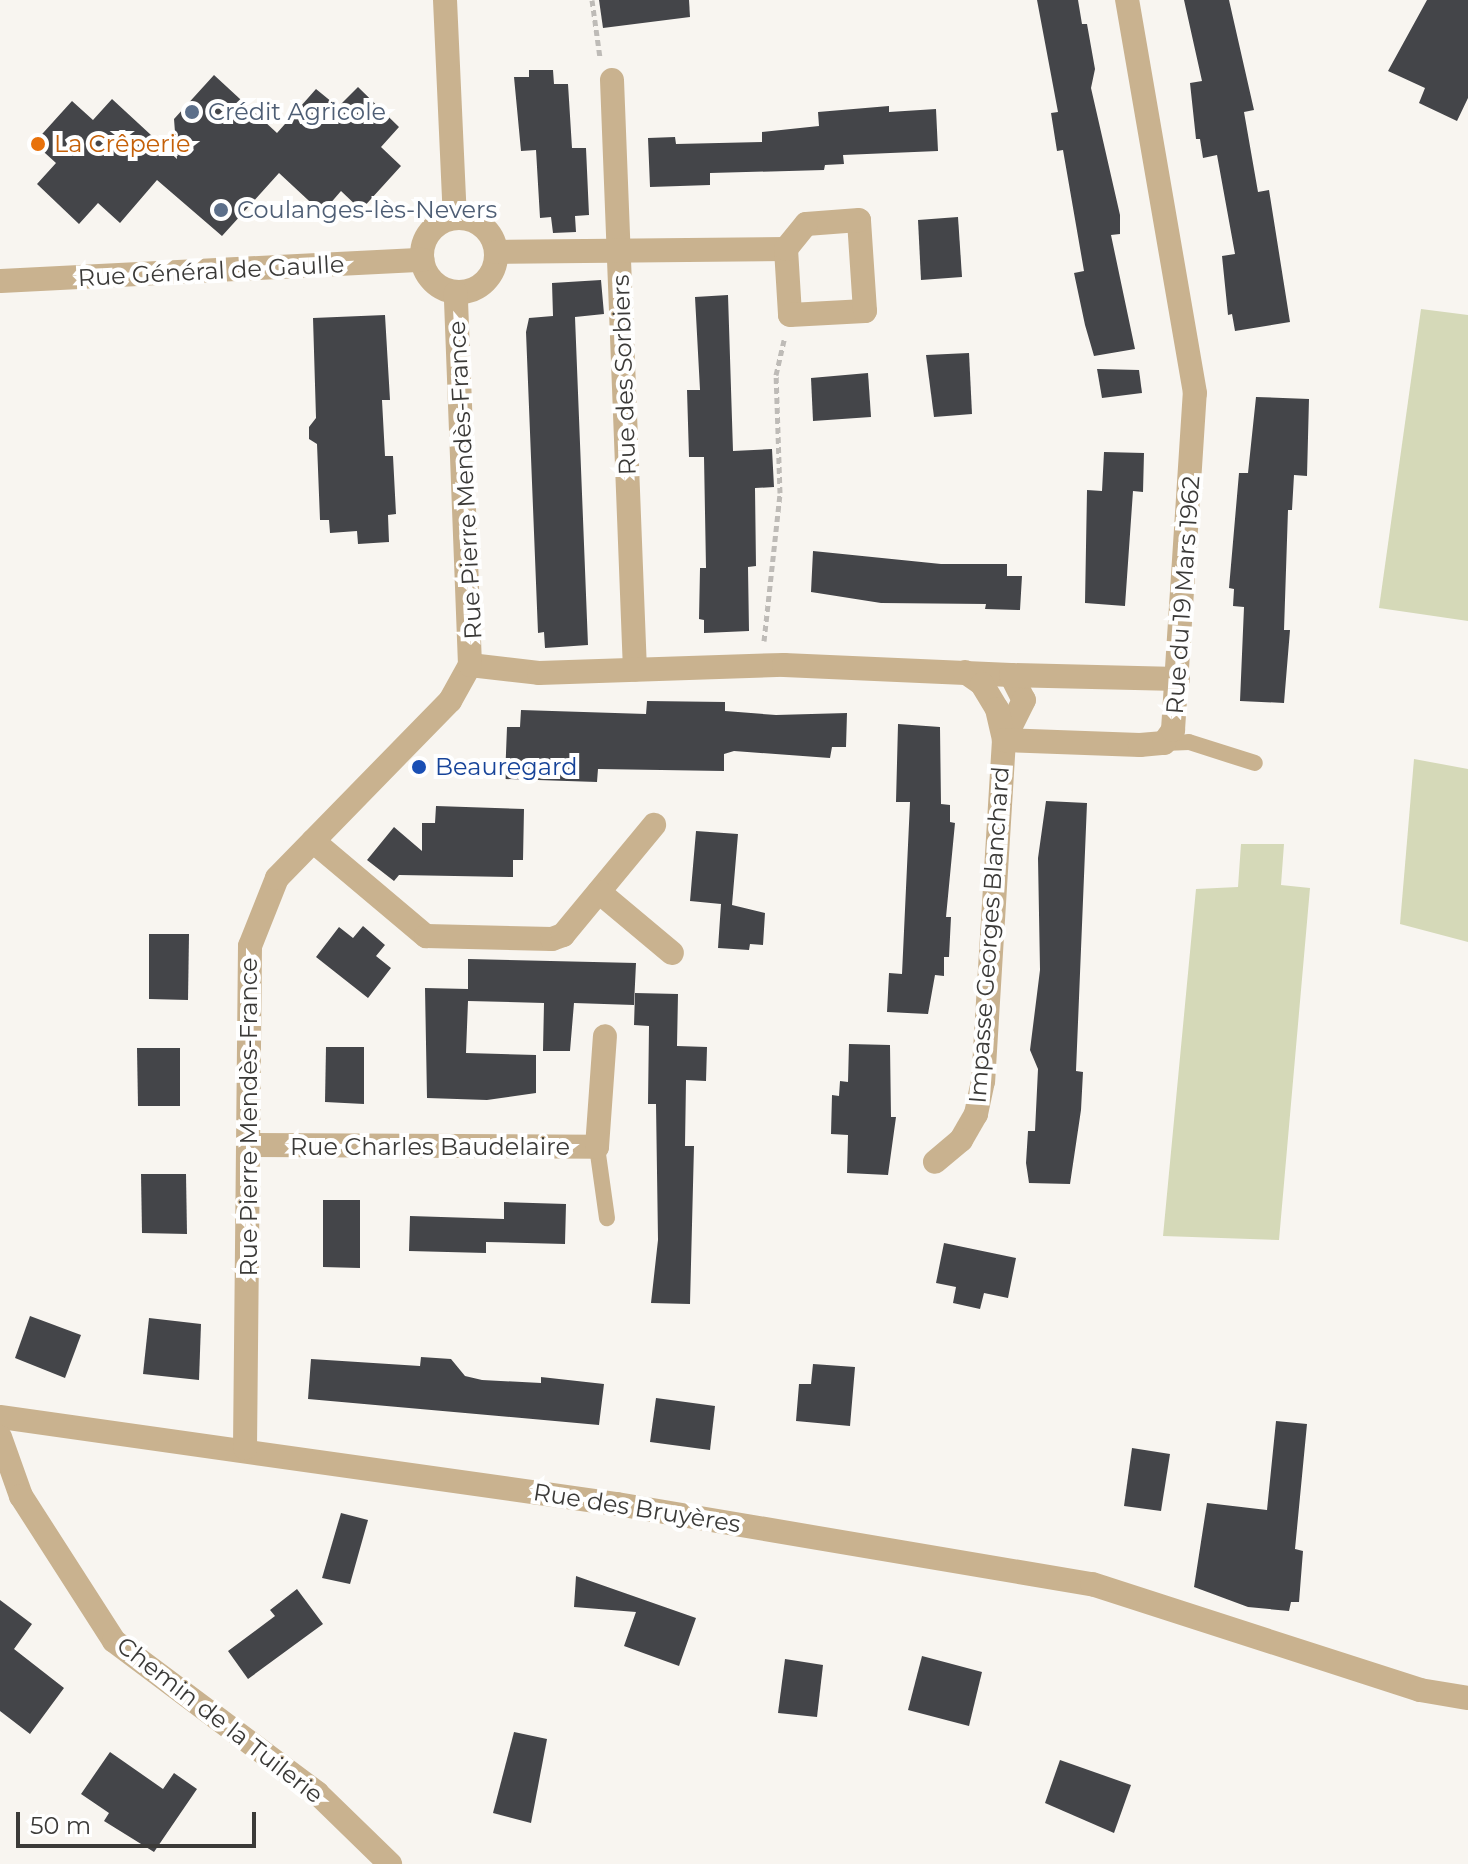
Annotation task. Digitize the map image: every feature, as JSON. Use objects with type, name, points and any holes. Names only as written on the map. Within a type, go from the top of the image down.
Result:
[{"type":"street","points":[[445,0],[455,218]]},
{"type":"street","name":"Rue du 19 Mars 1962","points":[[1004,740],[1164,743],[1177,714],[1195,393],[1127,0]]},
{"type":"street","name":"Rue des Sorbiers","points":[[612,80],[635,670]]},
{"type":"street","points":[[455,218],[487,230],[496,252],[490,277],[470,292],[456,293],[433,283],[422,260],[434,227],[455,218]]},
{"type":"street","points":[[859,220],[865,311],[790,315],[786,249],[806,224],[859,220]]},
{"type":"street","points":[[496,252],[786,249]]},
{"type":"street","name":"Rue Général de Gaulle","points":[[1,281],[422,260]]},
{"type":"street","name":"Rue Pierre Mendès-France","points":[[245,1448],[250,946],[265,897],[313,841],[450,701],[470,665],[456,293]]},
{"type":"street","points":[[470,665],[539,673],[761,665],[1178,679]]},
{"type":"street","points":[[965,672],[982,684],[997,709],[1004,740]]},
{"type":"street","points":[[1004,740],[1024,700],[1011,675]]},
{"type":"street","name":"Impasse Georges Blanchard","points":[[935,1162],[961,1140],[976,1114],[983,1081],[1004,740]]},
{"type":"street","points":[[313,841],[426,936],[552,939],[563,935],[654,825]]},
{"type":"street","points":[[599,892],[672,953]]},
{"type":"street","name":"Rue Charles Baudelaire","points":[[248,1145],[597,1147],[605,1036]]},
{"type":"street","name":"Rue des Bruyères","points":[[0,1417],[245,1448],[617,1504],[1092,1584],[1420,1690],[1468,1698]]},
{"type":"street","name":"Chemin de la Tuilerie","points":[[0,1437],[21,1496],[114,1641],[317,1793],[390,1864]]},
{"type":"lane","points":[[1164,743],[1189,742],[1255,763]]},
{"type":"lane","points":[[597,1147],[607,1218]]},
{"type":"path","points":[[592,0],[601,69],[612,80]]},
{"type":"path","points":[[761,665],[780,493],[776,375],[790,315]]},
{"type":"green space","points":[[1421,309],[1468,315],[1468,621],[1379,608]]},
{"type":"green space","points":[[1414,759],[1468,769],[1468,942],[1400,924]]},
{"type":"green space","points":[[1241,844],[1284,844],[1281,885],[1310,888],[1279,1240],[1163,1236],[1196,889],[1238,887]]},
{"type":"building","points":[[599,0],[689,0],[690,17],[603,28]]},
{"type":"building","points":[[1037,0],[1078,0],[1082,24],[1087,24],[1095,69],[1091,88],[1120,215],[1120,234],[1111,235],[1135,349],[1094,356],[1085,325],[1074,273],[1084,271],[1063,150],[1057,151],[1051,113],[1058,112]]},
{"type":"building","points":[[1184,0],[1229,0],[1254,110],[1244,112],[1258,192],[1269,190],[1290,322],[1235,331],[1232,314],[1228,315],[1222,256],[1235,254],[1217,155],[1203,158],[1200,139],[1196,139],[1190,83],[1202,81]]},
{"type":"building","points":[[1427,0],[1468,0],[1468,98],[1457,121],[1419,103],[1425,88],[1388,71]]},
{"type":"building","points":[[529,70],[553,70],[554,84],[568,84],[572,148],[586,148],[589,215],[575,216],[576,232],[553,233],[551,217],[540,218],[536,150],[521,151],[514,77],[529,77]]},
{"type":"building","points":[[214,75],[277,133],[316,89],[338,107],[358,87],[399,127],[381,147],[401,166],[361,210],[341,191],[322,213],[279,173],[222,236],[157,180],[120,223],[98,203],[79,224],[37,184],[56,163],[34,143],[72,101],[93,120],[112,99],[177,159],[174,119]]},
{"type":"building","points":[[889,106],[889,112],[936,109],[938,151],[843,155],[844,164],[825,165],[824,170],[710,173],[710,185],[650,187],[648,138],[675,137],[676,144],[762,142],[762,132],[819,126],[818,112]]},
{"type":"building","points":[[958,217],[962,277],[921,280],[918,220]]},
{"type":"building","points":[[601,280],[604,314],[575,317],[588,645],[545,648],[544,632],[538,633],[526,332],[529,318],[553,316],[552,283]]},
{"type":"building","points":[[728,295],[733,451],[772,449],[774,487],[755,488],[756,566],[748,567],[749,631],[704,633],[704,620],[699,619],[700,568],[706,568],[704,457],[689,457],[687,390],[700,390],[695,297]]},
{"type":"building","points":[[385,315],[390,400],[382,400],[385,456],[393,456],[396,514],[388,515],[389,542],[358,544],[357,531],[330,533],[329,520],[320,520],[317,444],[309,439],[309,427],[316,418],[313,318]]},
{"type":"building","points":[[969,353],[972,414],[934,417],[926,355]]},
{"type":"building","points":[[1097,369],[1139,370],[1142,393],[1102,398]]},
{"type":"building","points":[[868,373],[871,417],[813,421],[811,378]]},
{"type":"building","points":[[1256,397],[1309,399],[1307,476],[1294,475],[1292,510],[1288,510],[1284,630],[1290,630],[1284,703],[1240,701],[1244,607],[1233,606],[1234,589],[1229,588],[1239,473],[1248,473]]},
{"type":"building","points":[[1104,452],[1144,453],[1143,492],[1133,491],[1125,606],[1085,603],[1087,490],[1102,491]]},
{"type":"building","points":[[813,551],[941,564],[1007,564],[1007,576],[1022,576],[1020,610],[985,609],[986,604],[881,603],[811,592]]},
{"type":"building","points":[[647,701],[725,702],[725,711],[776,715],[847,713],[846,747],[832,747],[830,758],[734,751],[724,754],[724,771],[598,769],[597,782],[505,779],[507,727],[520,727],[521,710],[646,714]]},
{"type":"building","points":[[898,724],[940,727],[941,804],[950,805],[950,822],[955,823],[946,917],[951,917],[949,957],[944,957],[944,976],[935,975],[928,1014],[887,1012],[889,973],[902,974],[910,802],[896,802]]},
{"type":"building","points":[[1046,801],[1087,803],[1076,1071],[1083,1072],[1070,1184],[1029,1183],[1026,1163],[1028,1131],[1035,1131],[1038,1069],[1030,1050],[1040,970],[1038,858]]},
{"type":"building","points":[[436,806],[524,809],[523,860],[513,860],[513,877],[399,875],[394,881],[367,860],[394,827],[422,851],[422,823],[435,823]]},
{"type":"building","points":[[696,831],[738,834],[732,905],[765,913],[763,945],[750,944],[749,950],[718,948],[721,904],[690,901]]},
{"type":"building","points":[[363,926],[385,945],[376,956],[391,968],[368,998],[316,957],[339,927],[353,938]]},
{"type":"building","points":[[149,934],[189,934],[188,1000],[149,999]]},
{"type":"building","points":[[468,959],[636,963],[634,1005],[574,1003],[570,1051],[543,1051],[544,1003],[468,1001],[466,1053],[536,1055],[536,1093],[487,1100],[427,1098],[425,988],[468,989]]},
{"type":"building","points":[[635,993],[678,994],[677,1046],[707,1047],[706,1081],[686,1080],[685,1146],[694,1146],[690,1304],[651,1303],[658,1240],[656,1104],[648,1104],[649,1026],[634,1025]]},
{"type":"building","points":[[849,1044],[890,1045],[891,1117],[896,1117],[888,1175],[847,1173],[848,1135],[831,1134],[832,1095],[839,1096],[840,1081],[848,1082]]},
{"type":"building","points":[[326,1047],[364,1047],[364,1104],[325,1102]]},
{"type":"building","points":[[137,1048],[180,1048],[180,1106],[138,1106]]},
{"type":"building","points":[[141,1174],[186,1174],[187,1234],[142,1233]]},
{"type":"building","points":[[323,1200],[360,1200],[360,1268],[323,1267]]},
{"type":"building","points":[[504,1202],[566,1204],[565,1244],[486,1242],[486,1253],[409,1251],[410,1216],[504,1219]]},
{"type":"building","points":[[944,1243],[1016,1258],[1008,1298],[984,1293],[980,1309],[953,1303],[956,1287],[936,1283]]},
{"type":"building","points":[[30,1316],[81,1335],[65,1378],[15,1358]]},
{"type":"building","points":[[149,1318],[201,1324],[199,1380],[143,1374]]},
{"type":"building","points":[[421,1357],[451,1359],[465,1376],[482,1380],[541,1383],[541,1377],[604,1384],[599,1425],[308,1399],[311,1359],[420,1366]]},
{"type":"building","points":[[813,1364],[855,1367],[850,1426],[796,1421],[799,1384],[811,1384]]},
{"type":"building","points":[[656,1398],[715,1406],[710,1450],[650,1442]]},
{"type":"building","points":[[1276,1421],[1307,1424],[1295,1549],[1303,1551],[1299,1602],[1291,1602],[1289,1611],[1248,1607],[1194,1587],[1207,1503],[1267,1510]]},
{"type":"building","points":[[1132,1448],[1170,1454],[1161,1511],[1124,1506]]},
{"type":"building","points":[[341,1513],[368,1520],[350,1584],[322,1578]]},
{"type":"building","points":[[576,1576],[696,1618],[679,1666],[624,1646],[636,1612],[574,1607]]},
{"type":"building","points":[[297,1589],[323,1624],[248,1679],[228,1651],[275,1616],[270,1610]]},
{"type":"building","points":[[0,1600],[32,1624],[14,1649],[64,1688],[30,1734],[0,1711]]},
{"type":"building","points":[[922,1656],[982,1672],[969,1726],[908,1710]]},
{"type":"building","points":[[785,1659],[823,1665],[817,1717],[778,1713]]},
{"type":"building","points":[[514,1732],[547,1739],[531,1823],[493,1813]]},
{"type":"building","points":[[110,1752],[163,1789],[174,1773],[197,1789],[154,1852],[104,1821],[109,1813],[81,1794]]},
{"type":"building","points":[[1060,1760],[1131,1785],[1114,1833],[1045,1803]]},
{"type":"place","name":"Crédit Agricole","points":[[192,112]]},
{"type":"place","name":"La Crêperie","points":[[38,144]]},
{"type":"place","name":"Coulanges-lès-Nevers","points":[[221,210]]},
{"type":"place","name":"Beauregard","points":[[419,767]]}]
